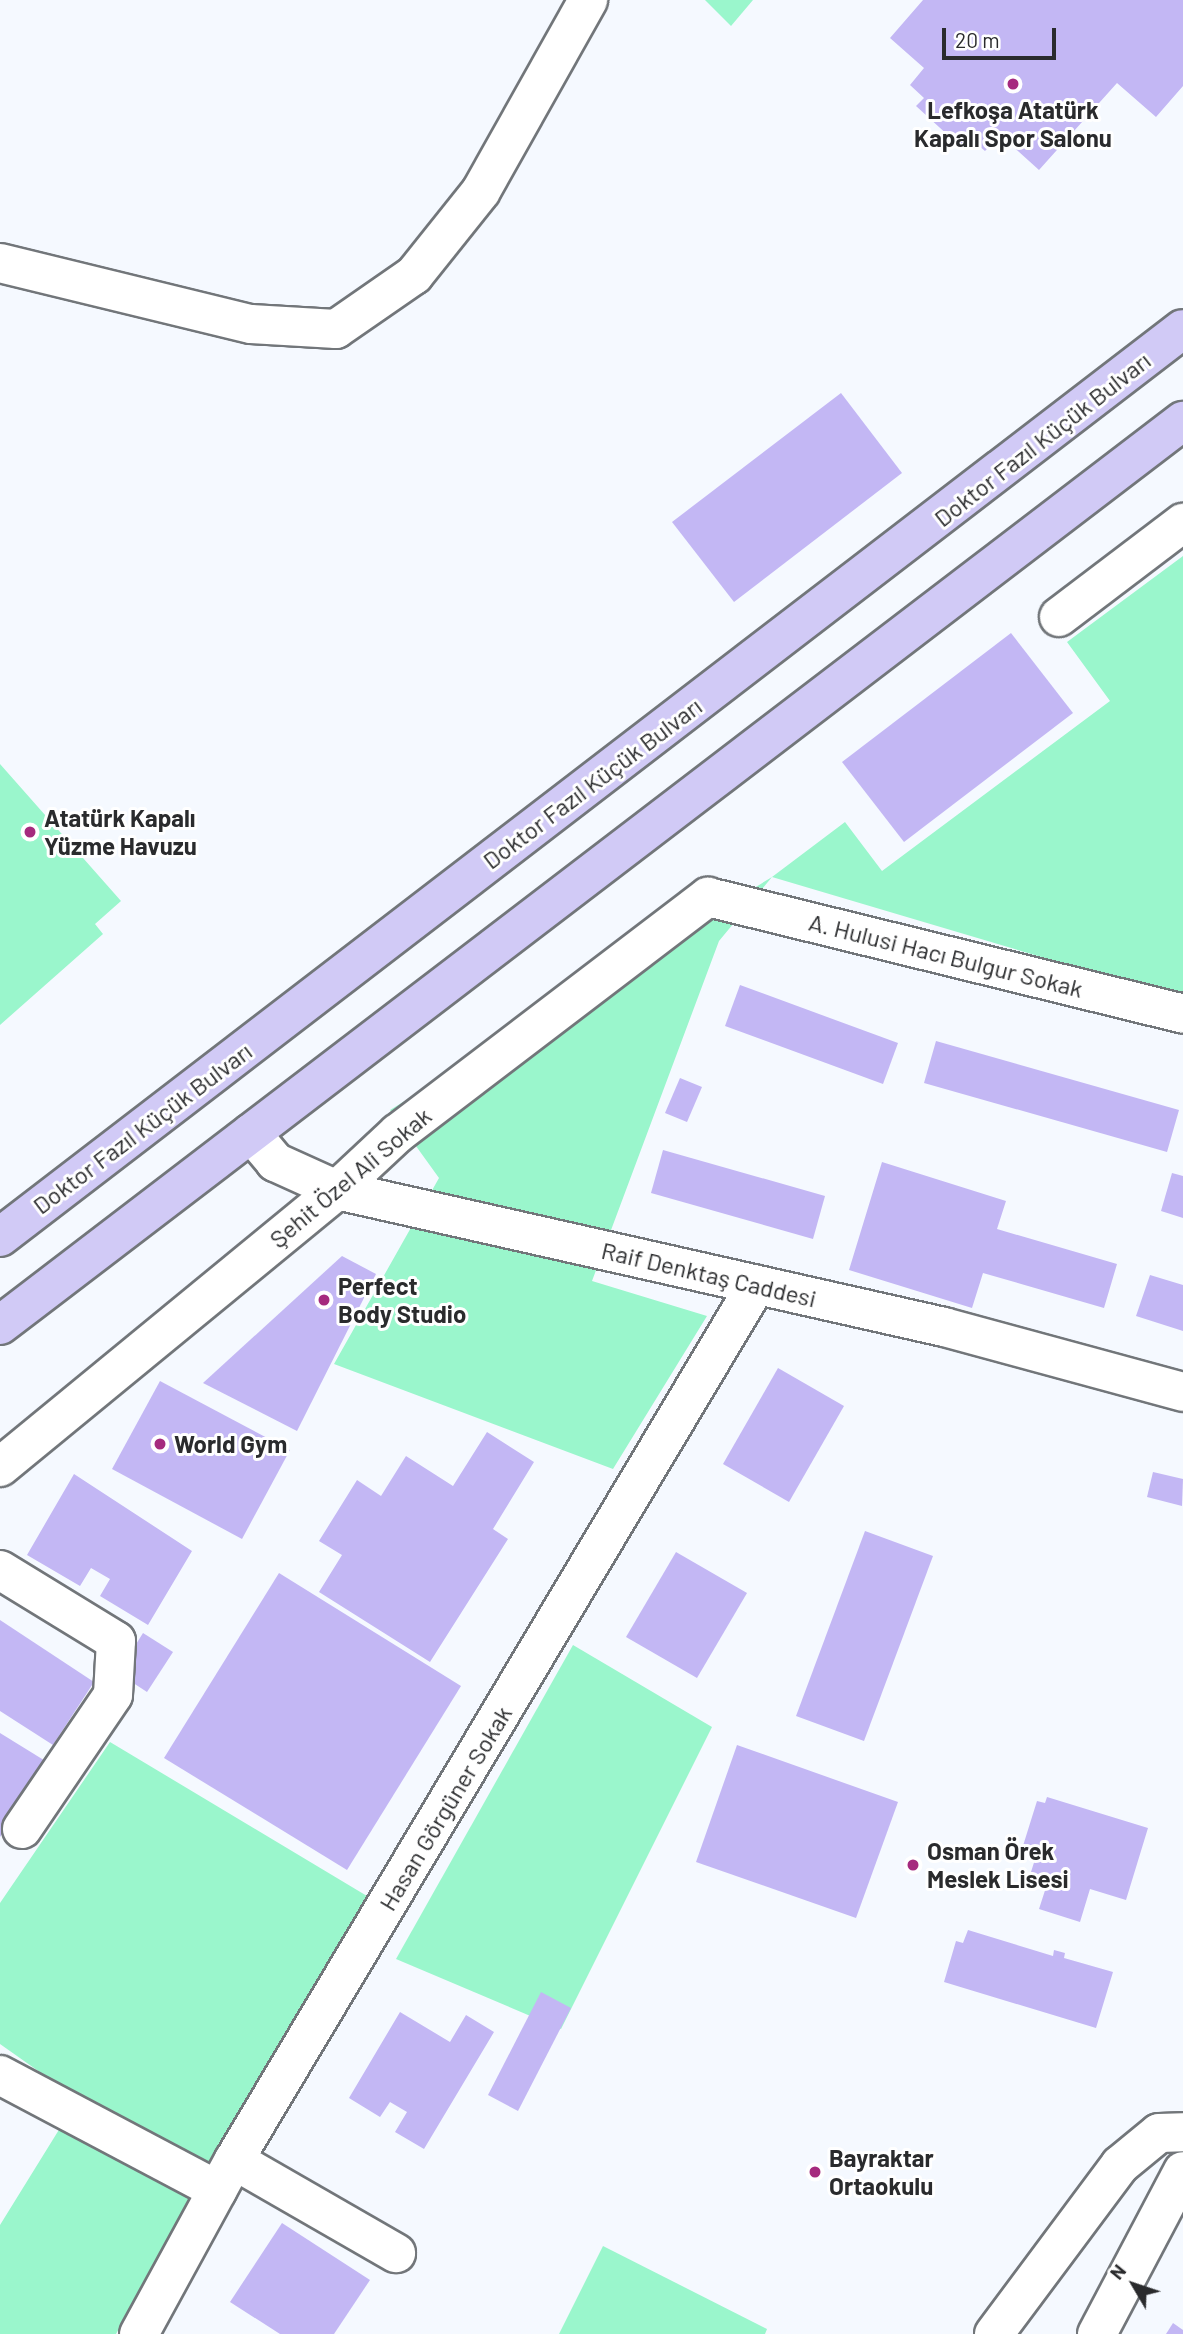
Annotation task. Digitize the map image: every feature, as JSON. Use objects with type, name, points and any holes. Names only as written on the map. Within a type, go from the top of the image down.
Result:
[{"type":"highway","points":[[1142,363],[1183,318]]},
{"type":"highway","name":"Doktor Fazıl Küçük Bulvarı","points":[[0,1237],[1183,329]]},
{"type":"highway","points":[[0,1325],[1183,421]]},
{"type":"street","points":[[0,263],[251,324],[336,329],[414,275],[481,191],[588,0]]},
{"type":"street","points":[[1059,617],[1183,523]]},
{"type":"street","name":"A. Hulusi Hacı Bulgur Sokak","points":[[708,897],[1183,1014]]},
{"type":"street","name":"Şehit Özel Ali Sokak","points":[[0,1467],[337,1190],[398,1133],[708,897]]},
{"type":"street","name":"Raif Denktaş Caddesi","points":[[251,1133],[275,1162],[337,1190],[944,1327],[1183,1392]]},
{"type":"street","name":"Hasan Görgüner Sokak","points":[[139,2334],[226,2175],[756,1285]]},
{"type":"street","points":[[0,1570],[116,1641],[113,1695],[22,1829]]},
{"type":"street","points":[[0,2074],[396,2253]]},
{"type":"street","points":[[994,2334],[1120,2165],[1159,2133],[1183,2132]]},
{"type":"street","points":[[1097,2334],[1183,2171]]},
{"type":"green space","points":[[705,0],[753,0],[731,26]]},
{"type":"green space","points":[[1183,556],[1183,999],[772,877],[845,822],[882,871],[1110,701],[1067,642]]},
{"type":"green space","name":"Atatürk Kapalı Yüzme Havuzu","points":[[0,764],[121,901],[95,924],[103,934],[0,1025]]},
{"type":"green space","points":[[772,877],[719,941],[592,1281],[707,1316],[613,1469],[334,1364],[439,1178],[390,1110]]},
{"type":"green space","points":[[573,1645],[712,1727],[561,2029],[396,1959]]},
{"type":"green space","points":[[110,1742],[367,1896],[116,2334],[0,2334],[0,2225],[78,2099],[0,2044],[0,1903]]},
{"type":"green space","points":[[603,2246],[767,2329],[765,2334],[559,2334]]},
{"type":"building","name":"Lefkoşa Atatürk Kapalı Spor Salonu","points":[[923,0],[1183,0],[1183,86],[1156,117],[1117,83],[1039,170],[1000,135],[985,151],[970,138],[962,148],[916,106],[924,98],[910,85],[924,68],[890,38]]},
{"type":"building","points":[[841,393],[902,473],[734,602],[672,522]]},
{"type":"building","points":[[1011,633],[1073,713],[904,842],[842,762]]},
{"type":"building","points":[[740,985],[898,1043],[883,1084],[725,1026]]},
{"type":"building","points":[[936,1041],[1179,1110],[1167,1152],[924,1083]]},
{"type":"building","points":[[680,1078],[702,1087],[687,1122],[665,1113]]},
{"type":"building","points":[[663,1150],[825,1196],[813,1239],[651,1193]]},
{"type":"building","points":[[882,1162],[1006,1201],[997,1229],[1117,1264],[1104,1308],[983,1273],[972,1308],[849,1270]]},
{"type":"building","points":[[1172,1173],[1183,1176],[1183,1218],[1161,1211]]},
{"type":"building","points":[[342,1256],[376,1274],[297,1431],[203,1383]]},
{"type":"building","points":[[1150,1275],[1183,1285],[1183,1331],[1136,1316]]},
{"type":"building","points":[[778,1368],[844,1406],[789,1502],[723,1464]]},
{"type":"building","points":[[160,1381],[290,1450],[242,1539],[112,1469]]},
{"type":"building","points":[[487,1432],[534,1462],[493,1529],[508,1539],[430,1662],[319,1592],[342,1555],[319,1541],[357,1480],[381,1496],[406,1456],[453,1486]]},
{"type":"building","points":[[1153,1472],[1183,1479],[1182,1506],[1147,1497]]},
{"type":"building","points":[[74,1474],[192,1551],[148,1625],[100,1596],[110,1579],[91,1568],[80,1586],[27,1555]]},
{"type":"building","points":[[865,1531],[933,1556],[864,1741],[796,1716]]},
{"type":"building","points":[[676,1552],[747,1593],[697,1678],[626,1637]]},
{"type":"building","points":[[279,1573],[461,1686],[347,1870],[164,1758]]},
{"type":"building","points":[[0,1620],[94,1682],[53,1745],[0,1711]]},
{"type":"building","points":[[143,1633],[173,1652],[147,1692],[118,1673]]},
{"type":"building","points":[[0,1733],[47,1762],[0,1837]]},
{"type":"building","points":[[737,1745],[898,1802],[856,1918],[696,1862]]},
{"type":"building","points":[[1047,1797],[1148,1828],[1126,1900],[1090,1889],[1080,1922],[1039,1909],[1049,1878],[1031,1872],[1037,1853],[1022,1849],[1037,1801],[1045,1803]]},
{"type":"building","points":[[968,1930],[1053,1956],[1054,1950],[1065,1953],[1064,1958],[1113,1972],[1096,2028],[944,1982],[956,1941],[963,1943]]},
{"type":"building","points":[[541,1992],[571,2008],[518,2111],[488,2095]]},
{"type":"building","points":[[400,2012],[450,2042],[466,2015],[494,2032],[424,2149],[395,2132],[407,2112],[390,2102],[380,2117],[349,2098]]},
{"type":"building","points":[[282,2223],[370,2280],[334,2334],[280,2334],[230,2302]]},
{"type":"building","points":[[1173,2323],[1183,2330],[1183,2334],[1166,2334]]},
{"type":"place","name":"Lefkoşa Atatürk Kapalı Spor Salonu","points":[[1013,84]]},
{"type":"place","name":"Atatürk Kapalı Yüzme Havuzu","points":[[30,832]]},
{"type":"place","name":"Perfect Body Studio","points":[[324,1300]]},
{"type":"place","name":"World Gym","points":[[160,1444]]},
{"type":"place","name":"Osman Örek Meslek Lisesi","points":[[913,1865]]},
{"type":"place","name":"Bayraktar Ortaokulu","points":[[815,2172]]}]
